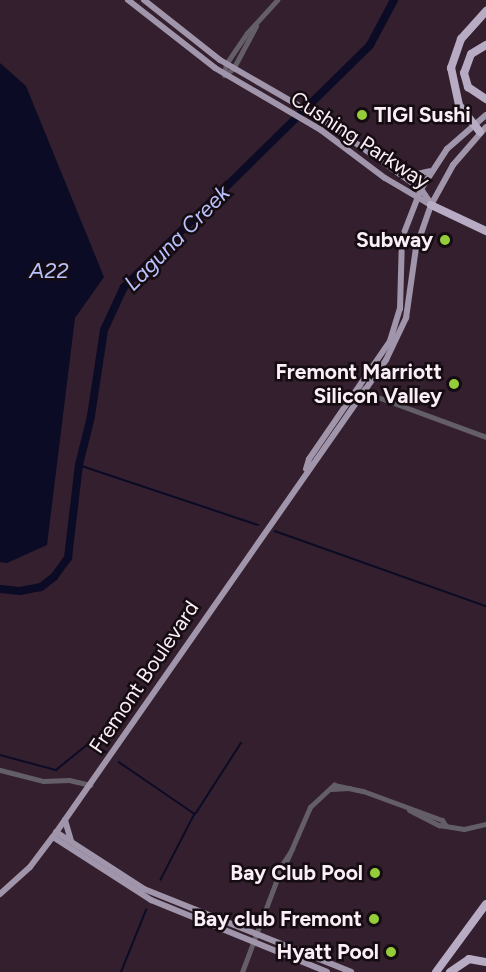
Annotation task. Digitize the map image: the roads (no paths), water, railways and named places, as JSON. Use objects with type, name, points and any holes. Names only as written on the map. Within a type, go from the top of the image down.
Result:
[{"type":"highway","points":[[483,129],[473,124],[454,95],[451,68],[461,39],[486,11]]},
{"type":"highway","points":[[486,45],[471,54],[464,73],[468,87],[486,99]]},
{"type":"highway","points":[[431,205],[486,231]]},
{"type":"highway","points":[[436,972],[486,904]]},
{"type":"highway","points":[[450,972],[469,958],[486,962]]},
{"type":"main road","name":"Cushing Parkway","points":[[128,0],[224,75],[308,122],[417,198],[431,205]]},
{"type":"main road","name":"Cushing Parkway","points":[[144,0],[233,69],[315,115],[421,189],[431,205]]},
{"type":"main road","name":"Fremont Boulevard","points":[[0,894],[30,867],[55,835],[362,388],[390,340],[401,301],[402,238],[421,189],[430,171],[473,124],[486,115]]},
{"type":"main road","name":"Fremont Boulevard","points":[[362,388],[392,352],[406,318],[416,247],[431,205],[445,176],[483,129]]},
{"type":"main road","points":[[390,168],[407,175],[430,171]]},
{"type":"main road","points":[[402,273],[411,293]]},
{"type":"main road","points":[[401,301],[406,318]]},
{"type":"main road","points":[[65,820],[73,844]]},
{"type":"main road","points":[[55,835],[144,889],[351,972]]},
{"type":"main road","points":[[55,835],[142,895],[327,972]]},
{"type":"street","points":[[224,75],[226,64],[277,0]]},
{"type":"street","points":[[224,75],[233,69],[255,27]]},
{"type":"street","points":[[362,388],[486,437]]},
{"type":"street","points":[[0,770],[43,781],[69,780],[90,785]]},
{"type":"street","points":[[242,972],[310,807],[331,789],[350,787],[409,810],[415,816],[446,826],[471,829],[486,824]]},
{"type":"water","name":"A22","points":[[0,63],[26,86],[104,277],[75,318],[47,545],[7,563],[0,562]]},
{"type":"waterway","name":"Laguna Creek","points":[[0,589],[20,591],[41,587],[54,577],[68,558],[79,465],[91,416],[104,330],[124,287],[370,45],[394,0]]},
{"type":"waterway","points":[[79,465],[258,525]]},
{"type":"waterway","points":[[275,531],[486,606]]},
{"type":"waterway","points":[[196,813],[241,743]]},
{"type":"waterway","points":[[0,755],[56,770],[87,745],[106,752]]},
{"type":"waterway","points":[[119,762],[195,814],[161,880]]},
{"type":"waterway","points":[[121,972],[146,910]]},
{"type":"place","name":"TIGI Sushi","points":[[362,115]]},
{"type":"place","name":"Subway","points":[[445,240]]},
{"type":"place","name":"Fremont Marriott Silicon Valley","points":[[454,384]]},
{"type":"place","name":"Bay Club Pool","points":[[375,873]]},
{"type":"place","name":"Bay club Fremont","points":[[374,919]]},
{"type":"place","name":"Hyatt Pool","points":[[391,952]]}]
